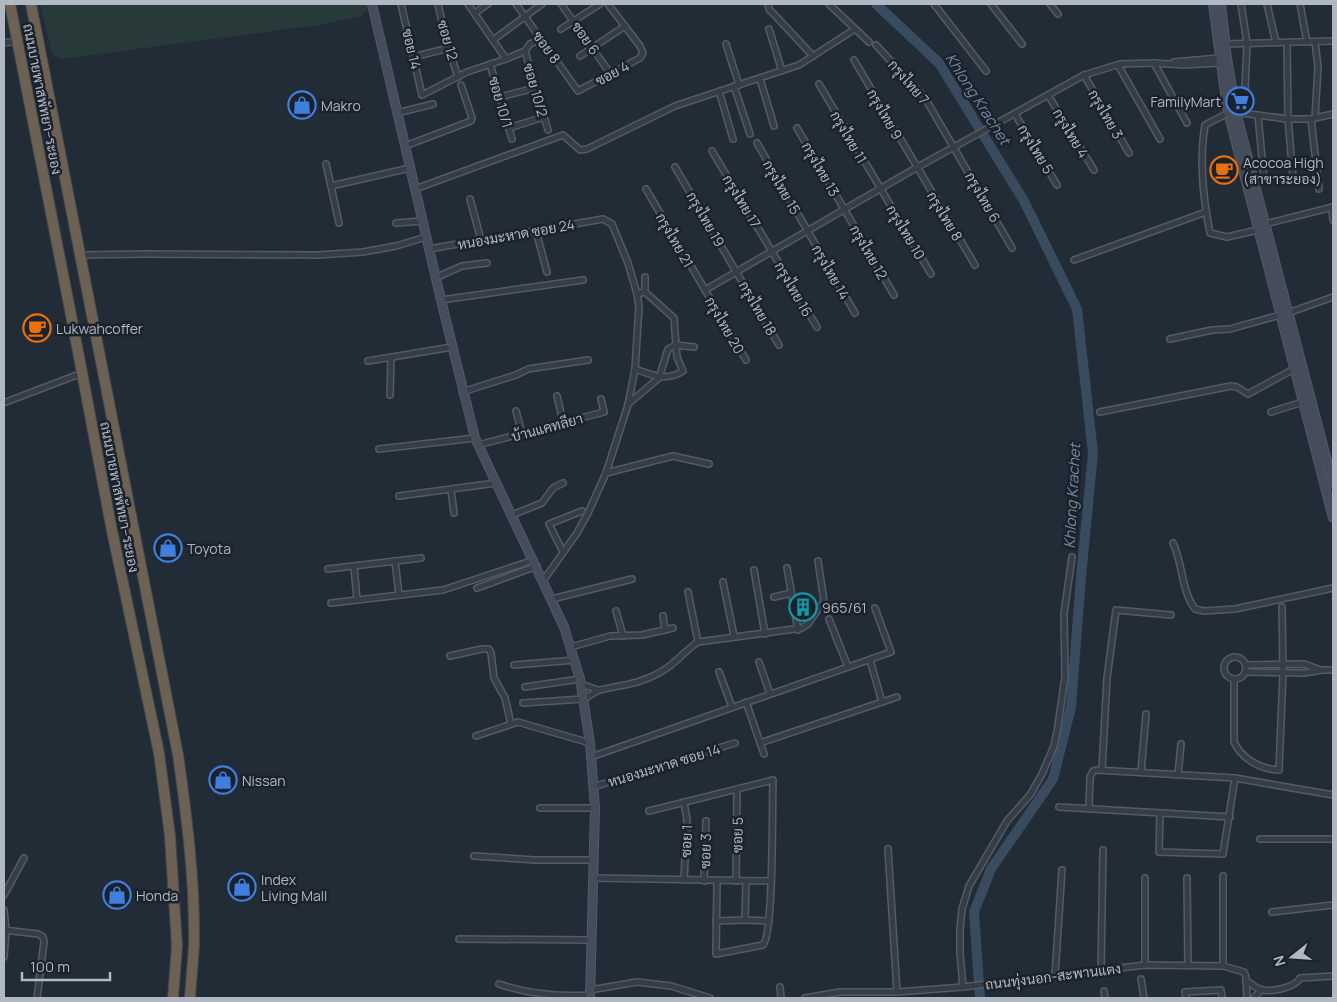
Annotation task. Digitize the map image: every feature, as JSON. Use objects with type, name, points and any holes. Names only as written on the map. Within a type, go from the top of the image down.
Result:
[{"type":"highway","name":"ถนนบายพาสพัทยา–ระยอง","points":[[10,4],[112,531],[159,754],[170,836],[176,946],[173,998]]},
{"type":"highway","name":"ถนนบายพาสพัทยา–ระยอง","points":[[31,4],[178,755],[186,812],[194,944],[190,998]]},
{"type":"street","points":[[373,4],[440,300],[476,441],[552,600],[571,648],[580,682],[590,743],[595,808],[590,994]]},
{"type":"street","name":"ซอย 14","points":[[401,4],[422,95],[458,77]]},
{"type":"street","name":"ซอย 12","points":[[438,4],[458,77]]},
{"type":"street","points":[[468,4],[506,59]]},
{"type":"street","points":[[475,13],[488,4]]},
{"type":"street","name":"ซอย 8","points":[[516,4],[578,91]]},
{"type":"street","points":[[493,40],[542,4]]},
{"type":"street","name":"ซอย 6","points":[[561,4],[610,73]]},
{"type":"street","points":[[561,29],[600,4]]},
{"type":"street","name":"ซอย 4","points":[[578,91],[640,58],[643,54],[642,48],[608,4]]},
{"type":"street","points":[[768,4],[769,10],[814,56]]},
{"type":"street","points":[[829,4],[869,42]]},
{"type":"street","points":[[934,4],[986,71]]},
{"type":"street","points":[[991,4],[1022,44]]},
{"type":"street","points":[[1050,4],[1058,14]]},
{"type":"street","points":[[1212,4],[1220,60],[1258,230],[1266,244],[1288,313],[1322,456],[1333,518]]},
{"type":"street","points":[[1220,4],[1232,112],[1266,224],[1266,244],[1280,315],[1294,369],[1303,402],[1333,484]]},
{"type":"street","points":[[1241,4],[1247,43],[1244,113]]},
{"type":"street","points":[[1267,4],[1276,43]]},
{"type":"street","points":[[1300,4],[1307,42]]},
{"type":"street","points":[[580,56],[625,26]]},
{"type":"street","points":[[769,29],[782,71]]},
{"type":"street","points":[[415,189],[563,135],[580,150],[586,149],[675,106],[799,65],[856,29]]},
{"type":"street","points":[[458,77],[506,59],[525,50],[530,44],[541,39]]},
{"type":"street","points":[[4,43],[17,41]]},
{"type":"street","points":[[1225,44],[1333,41]]},
{"type":"street","points":[[1315,42],[1318,68],[1313,119],[1319,189]]},
{"type":"street","points":[[1287,43],[1288,119],[1293,177]]},
{"type":"street","points":[[726,44],[750,134]]},
{"type":"street","name":"กรุงไทย 7","points":[[876,45],[925,98],[953,147]]},
{"type":"street","points":[[413,57],[449,48]]},
{"type":"street","name":"ซอย 10/2","points":[[525,50],[548,130]]},
{"type":"street","name":"กรุงไทย 9","points":[[854,60],[916,168]]},
{"type":"street","points":[[705,290],[953,147],[1084,75],[1118,65],[1184,65],[1220,60]]},
{"type":"street","name":"ซอย 10/1","points":[[490,64],[512,139]]},
{"type":"street","points":[[1154,64],[1187,123]]},
{"type":"street","points":[[1118,65],[1160,139]]},
{"type":"street","name":"กรุงไทย 3","points":[[1084,75],[1129,153]]},
{"type":"street","points":[[760,78],[774,126]]},
{"type":"street","name":"กรุงไทย 11","points":[[819,84],[880,189]]},
{"type":"street","points":[[405,146],[471,121],[472,118],[461,85]]},
{"type":"street","points":[[500,97],[536,88]]},
{"type":"street","points":[[719,91],[733,139]]},
{"type":"street","name":"กรุงไทย 4","points":[[1048,95],[1094,170]]},
{"type":"street","points":[[397,113],[434,104]]},
{"type":"street","points":[[1258,230],[1227,237],[1210,233],[1206,212],[1203,140],[1205,125],[1232,112],[1288,119],[1313,119],[1333,114]]},
{"type":"street","name":"กรุงไทย 5","points":[[1015,114],[1057,185]]},
{"type":"street","points":[[1258,115],[1264,180]]},
{"type":"street","points":[[509,128],[544,117]]},
{"type":"street","name":"กรุงไทย 13","points":[[797,128],[844,210]]},
{"type":"street","name":"กรุงไทย 15","points":[[756,143],[807,231]]},
{"type":"street","name":"กรุงไทย 6","points":[[953,147],[1012,248]]},
{"type":"street","name":"กรุงไทย 17","points":[[712,151],[772,252]]},
{"type":"street","points":[[326,164],[339,223]]},
{"type":"street","name":"กรุงไทย 19","points":[[675,167],[736,271]]},
{"type":"street","points":[[331,186],[410,168]]},
{"type":"street","name":"กรุงไทย 8","points":[[916,168],[975,264]]},
{"type":"street","name":"กรุงไทย 21","points":[[646,189],[705,290]]},
{"type":"street","name":"กรุงไทย 10","points":[[880,189],[931,274]]},
{"type":"street","points":[[470,199],[481,240]]},
{"type":"street","points":[[1266,224],[1332,207],[1333,220]]},
{"type":"street","name":"กรุงไทย 12","points":[[844,210],[894,295]]},
{"type":"street","points":[[1074,260],[1206,212]]},
{"type":"street","points":[[396,223],[422,220]]},
{"type":"street","name":"หนองมะหาด ซอย 24","points":[[429,249],[603,220],[612,224],[628,263],[637,294]]},
{"type":"street","points":[[536,231],[547,272]]},
{"type":"street","name":"กรุงไทย 14","points":[[807,231],[855,313]]},
{"type":"street","points":[[81,255],[318,255],[363,252],[396,246],[426,237]]},
{"type":"street","name":"กรุงไทย 16","points":[[772,252],[817,327]]},
{"type":"street","points":[[435,278],[462,266],[487,263]]},
{"type":"street","name":"กรุงไทย 18","points":[[736,271],[779,345]]},
{"type":"street","points":[[628,405],[659,378],[683,371],[677,357],[674,318],[645,292],[644,277]]},
{"type":"street","points":[[440,300],[583,280]]},
{"type":"street","name":"กรุงไทย 20","points":[[705,290],[746,360]]},
{"type":"street","points":[[543,581],[577,533],[606,473],[628,405],[635,369],[638,326],[637,294],[645,292]]},
{"type":"street","points":[[1288,313],[1333,297]]},
{"type":"street","points":[[1170,339],[1212,330],[1230,329],[1280,315]]},
{"type":"street","points":[[659,378],[668,349],[676,345],[694,347]]},
{"type":"street","points":[[368,361],[452,347]]},
{"type":"street","points":[[390,395],[391,357]]},
{"type":"street","points":[[462,392],[516,375],[528,369],[588,360]]},
{"type":"street","points":[[635,369],[659,378]]},
{"type":"street","points":[[1100,412],[1232,386],[1237,386],[1248,394],[1294,369]]},
{"type":"street","points":[[6,402],[82,373]]},
{"type":"street","points":[[557,396],[563,422]]},
{"type":"street","name":"บ้านแคทลียา","points":[[379,449],[476,441],[522,433],[604,412],[601,399]]},
{"type":"street","points":[[1270,412],[1303,402]]},
{"type":"street","points":[[516,411],[522,433]]},
{"type":"street","points":[[606,473],[673,456],[709,464]]},
{"type":"street","points":[[399,496],[496,483]]},
{"type":"street","points":[[512,515],[542,503],[553,488],[563,483]]},
{"type":"street","points":[[451,490],[454,513]]},
{"type":"street","points":[[563,552],[549,524],[582,511]]},
{"type":"street","points":[[1173,543],[1180,556],[1188,600],[1195,609],[1204,611],[1235,609],[1333,588]]},
{"type":"street","points":[[965,986],[960,953],[960,930],[962,909],[969,886],[1007,821],[1030,795],[1042,774],[1054,746],[1065,677],[1064,614],[1072,557]]},
{"type":"street","points":[[328,569],[421,558]]},
{"type":"street","points":[[395,561],[399,595]]},
{"type":"street","points":[[525,687],[580,682],[598,690],[628,686],[660,673],[677,662],[690,647],[698,642],[734,636],[798,630],[808,624],[824,601],[818,561]]},
{"type":"street","points":[[478,588],[535,563]]},
{"type":"street","points":[[331,603],[449,589],[535,563]]},
{"type":"street","points":[[354,566],[357,600]]},
{"type":"street","points":[[787,568],[798,630]]},
{"type":"street","points":[[754,570],[765,634]]},
{"type":"street","points":[[552,600],[632,579]]},
{"type":"street","points":[[723,582],[734,636]]},
{"type":"street","points":[[688,592],[698,642]]},
{"type":"street","points":[[774,597],[792,594]]},
{"type":"street","points":[[1234,679],[1234,742],[1238,751],[1246,759],[1270,769],[1279,770],[1283,673],[1282,607]]},
{"type":"street","points":[[591,757],[891,652],[875,608]]},
{"type":"street","points":[[1102,770],[1108,678],[1116,610],[1171,615]]},
{"type":"street","points":[[616,611],[623,636]]},
{"type":"street","points":[[663,616],[664,630]]},
{"type":"street","points":[[830,619],[848,667]]},
{"type":"street","points":[[571,648],[610,636],[642,634],[673,628]]},
{"type":"street","points":[[450,656],[490,649],[494,678],[505,698],[511,724]]},
{"type":"street","points":[[1231,658],[1243,661],[1245,665],[1243,676],[1234,679],[1226,674],[1224,668],[1231,658]]},
{"type":"street","points":[[514,665],[575,660]]},
{"type":"street","points":[[870,660],[882,702]]},
{"type":"street","points":[[759,662],[770,694]]},
{"type":"street","points":[[1245,665],[1304,664],[1322,670]]},
{"type":"street","points":[[1245,672],[1304,673],[1333,670]]},
{"type":"street","points":[[720,672],[732,708]]},
{"type":"street","points":[[523,703],[583,699],[591,696],[598,690]]},
{"type":"street","points":[[760,743],[897,697]]},
{"type":"street","points":[[746,702],[764,754]]},
{"type":"street","points":[[1141,772],[1146,714]]},
{"type":"street","points":[[476,736],[516,722],[590,743]]},
{"type":"street","name":"หนองมะหาด ซอย 14","points":[[593,787],[735,743]]},
{"type":"street","points":[[1178,775],[1181,744]]},
{"type":"street","points":[[1089,809],[1091,774],[1093,771],[1102,770],[1235,778],[1333,795]]},
{"type":"street","points":[[1160,814],[1159,852],[1223,854],[1235,778]]},
{"type":"street","points":[[649,812],[773,780],[769,921],[766,942],[763,945],[716,954],[717,881]]},
{"type":"street","name":"ซอย 5","points":[[736,881],[737,790]]},
{"type":"street","name":"ซอย 1","points":[[684,802],[687,820],[684,880]]},
{"type":"street","points":[[1059,807],[1230,817]]},
{"type":"street","points":[[540,808],[595,808]]},
{"type":"street","name":"ซอย 3","points":[[704,881],[706,820]]},
{"type":"street","points":[[1260,839],[1333,839]]},
{"type":"street","points":[[888,849],[897,992]]},
{"type":"street","points":[[1101,970],[1104,850]]},
{"type":"street","points":[[474,856],[535,860],[593,860]]},
{"type":"street","points":[[4,895],[24,858]]},
{"type":"street","points":[[1055,975],[1062,870]]},
{"type":"street","points":[[1223,876],[1223,966]]},
{"type":"street","points":[[593,878],[771,881]]},
{"type":"street","points":[[1144,878],[1145,965]]},
{"type":"street","points":[[1187,878],[1188,965]]},
{"type":"street","points":[[746,881],[746,920]]},
{"type":"street","points":[[1272,912],[1333,905]]},
{"type":"street","points":[[4,910],[4,957]]},
{"type":"street","points":[[716,921],[769,921]]},
{"type":"street","points":[[5,930],[38,934],[43,937],[37,998]]},
{"type":"street","points":[[459,939],[591,940]]},
{"type":"street","name":"ถนนทุ่งนอก-สะพานแตง","points":[[805,998],[840,992],[897,992],[965,986],[1145,965],[1223,966],[1244,972],[1246,981]]},
{"type":"street","points":[[1246,981],[1261,990],[1288,988],[1298,982],[1300,978],[1333,976]]},
{"type":"street","points":[[1141,979],[1144,998]]},
{"type":"street","points":[[1246,981],[1247,998]]},
{"type":"street","points":[[499,984],[524,992],[561,995],[590,994],[637,982],[671,986],[710,998]]},
{"type":"street","points":[[780,986],[781,998]]},
{"type":"street","points":[[1186,998],[1185,992],[1221,990],[1222,998]]},
{"type":"street","points":[[1254,998],[1261,990]]},
{"type":"street","points":[[1104,991],[1105,998]]},
{"type":"street","points":[[877,992],[878,998]]},
{"type":"green space","points":[[40,4],[367,4],[368,8],[362,16],[319,25],[61,59],[52,54]]},
{"type":"waterway","name":"Khlong Krachet","points":[[876,4],[939,63],[1024,201],[1077,309],[1093,453],[1071,707],[1053,779],[991,869],[974,912],[980,998]]},
{"type":"place","name":"FamilyMart","points":[[1240,101]]},
{"type":"place","name":"Makro","points":[[302,105]]},
{"type":"place","name":"Acocoa High (สาขาระยอง)","points":[[1224,170]]},
{"type":"place","name":"Lukwahcoffer","points":[[37,328]]},
{"type":"place","name":"Toyota","points":[[168,548]]},
{"type":"place","name":"965/61","points":[[803,607]]},
{"type":"place","name":"Nissan","points":[[223,780]]},
{"type":"place","name":"Index Living Mall","points":[[242,887]]},
{"type":"place","name":"Honda","points":[[117,895]]}]
